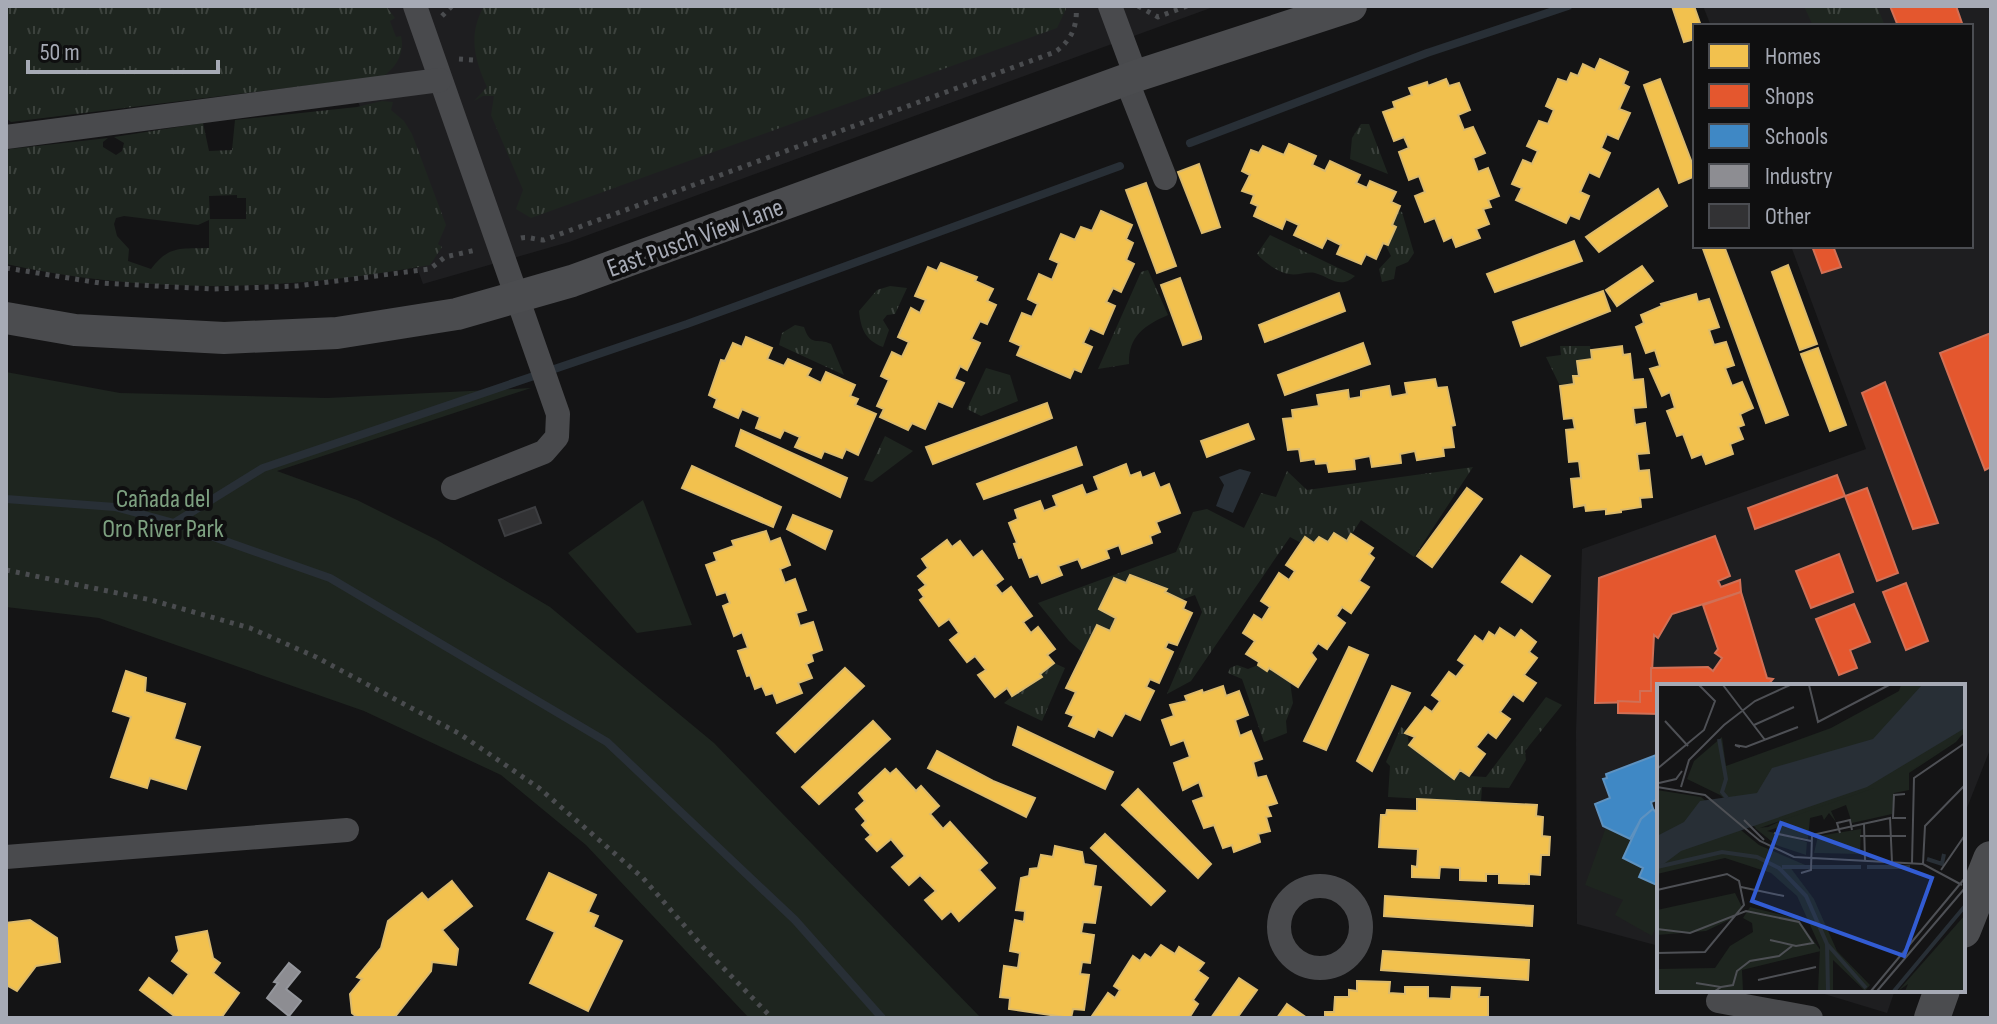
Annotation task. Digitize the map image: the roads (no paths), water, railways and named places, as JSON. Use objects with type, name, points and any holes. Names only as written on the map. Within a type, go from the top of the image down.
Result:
[{"type":"highway","points":[[1965,925],[1991,859]]},
{"type":"highway","points":[[1932,1018],[1941,992]]},
{"type":"main road","name":"East Pusch View Lane","points":[[9,318],[75,330],[224,338],[297,336],[383,327],[457,314],[572,281],[1131,77],[1351,6]]},
{"type":"lane","points":[[415,6],[558,414],[557,437],[544,452],[453,488]]},
{"type":"lane","points":[[1110,6],[1165,178]]},
{"type":"lane","points":[[6,137],[440,80]]},
{"type":"lane","points":[[6,857],[347,830]]},
{"type":"lane","points":[[1738,1018],[1718,1001],[1811,1018]]},
{"type":"waterway","points":[[1190,143],[1427,53],[1568,6]]},
{"type":"waterway","points":[[174,523],[263,468],[687,324],[1120,166]]},
{"type":"waterway","points":[[6,499],[115,507],[174,523],[330,578],[607,742],[795,920],[882,1018]]},
{"type":"park label","name":"Cañada del Oro River Park","points":[[163,513]]}]
